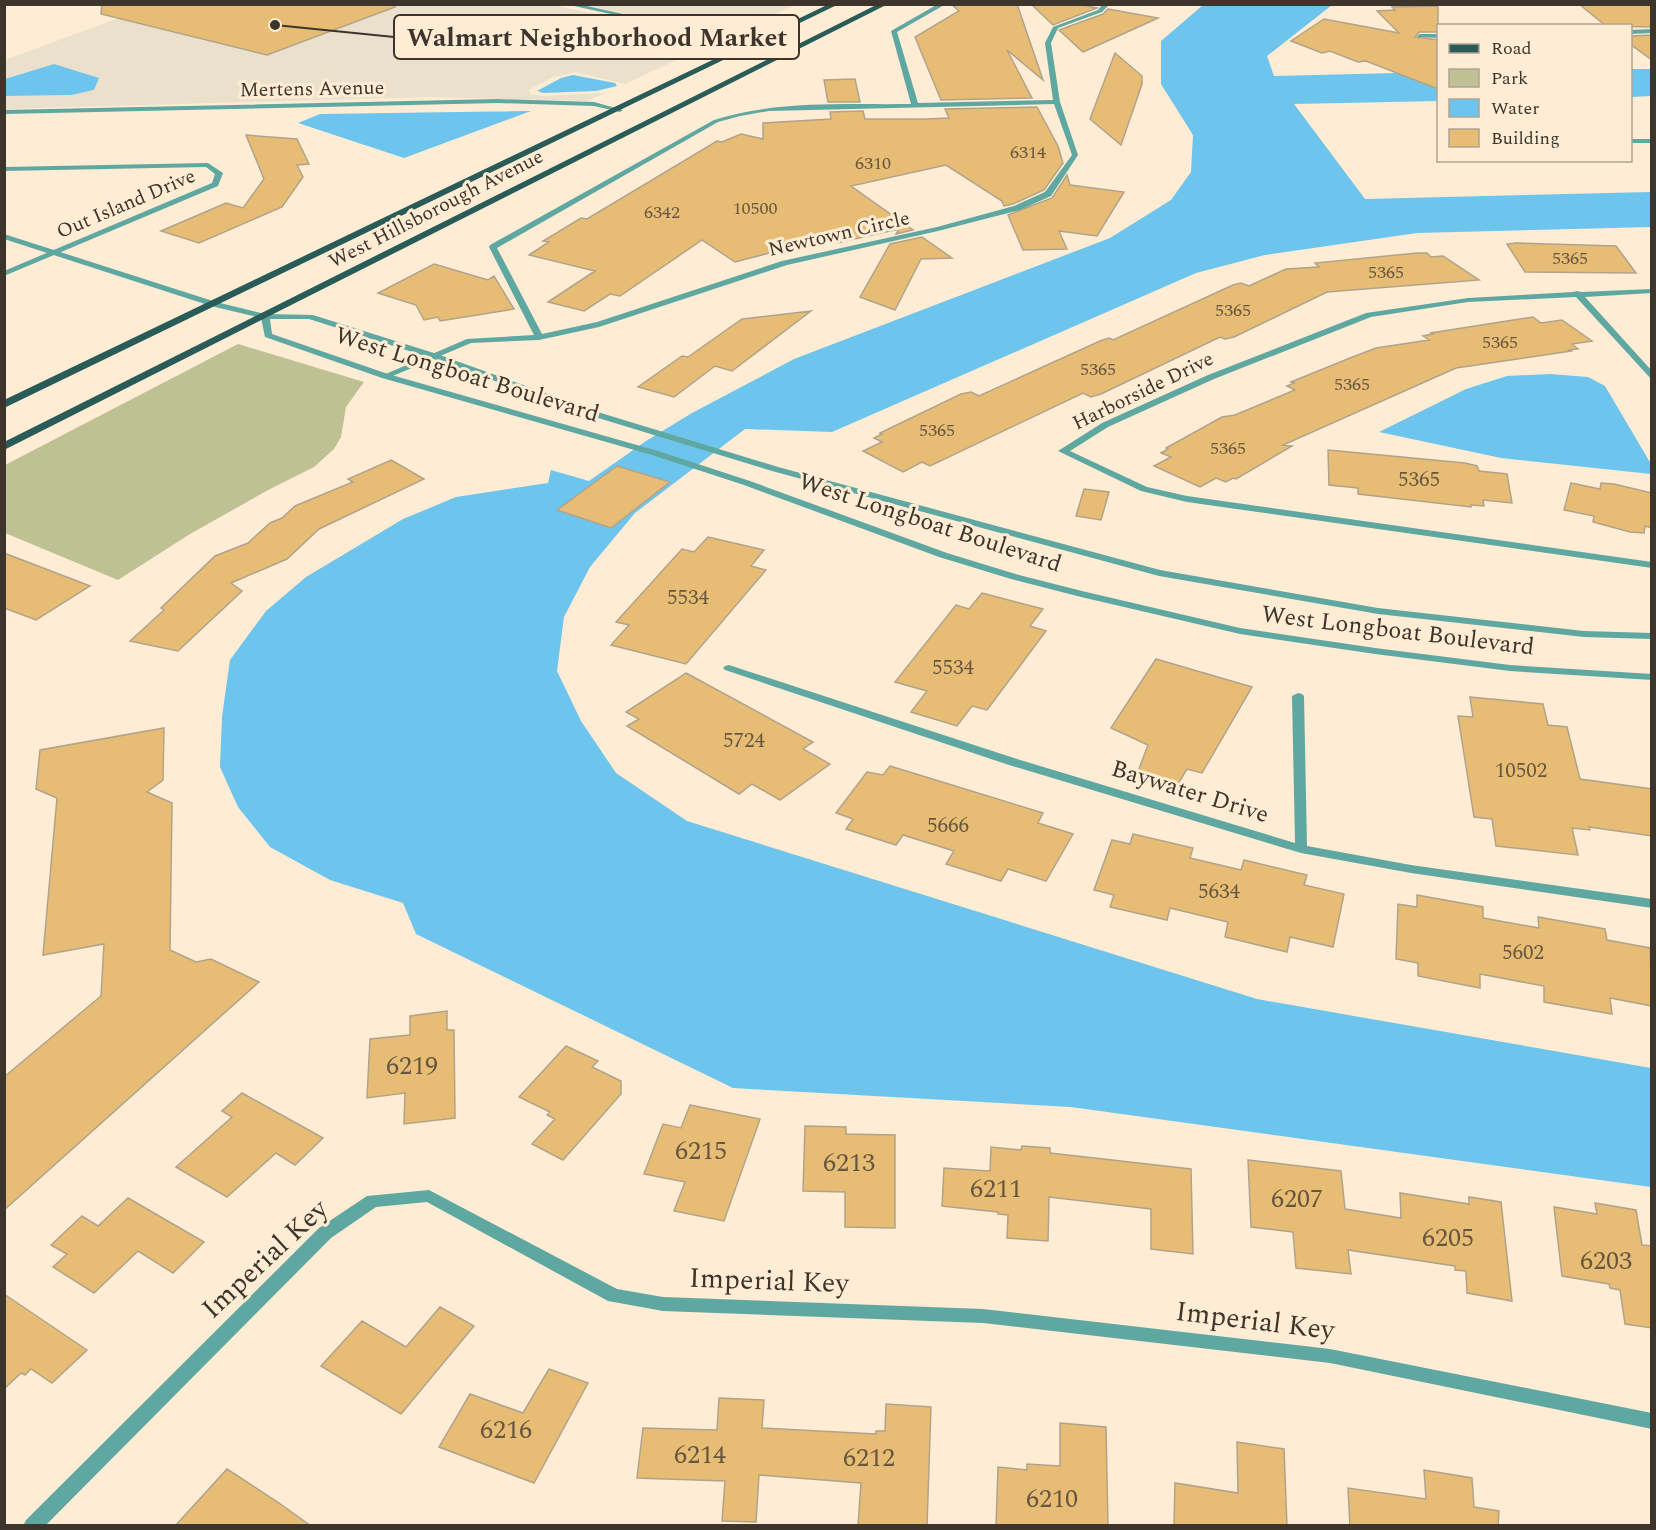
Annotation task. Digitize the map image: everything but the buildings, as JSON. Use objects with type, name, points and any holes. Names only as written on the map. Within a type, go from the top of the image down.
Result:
[{"type":"main road","name":"West Hillsborough Avenue","points":[[4,405],[836,4]]},
{"type":"main road","points":[[849,22],[865,4]]},
{"type":"main road","name":"West Hillsborough Avenue","points":[[4,447],[885,4]]},
{"type":"street","points":[[568,4],[792,51]]},
{"type":"street","points":[[915,106],[894,31],[943,4]]},
{"type":"street","name":"Newtown Circle","points":[[385,376],[470,341],[539,337],[599,324],[785,263],[938,229],[1017,208],[1048,194],[1075,154],[1057,102],[1048,43],[1056,27],[1100,11],[1107,4]]},
{"type":"street","points":[[1632,32],[1652,32]]},
{"type":"street","points":[[1419,36],[1437,36]]},
{"type":"street","name":"Mertens Avenue","points":[[4,112],[498,101],[594,105],[620,110]]},
{"type":"street","points":[[539,337],[493,247],[716,121],[769,109],[1057,102]]},
{"type":"street","points":[[1632,141],[1652,141]]},
{"type":"street","name":"Out Island Drive","points":[[4,169],[208,165],[219,173],[215,184],[4,274]]},
{"type":"street","name":"West Longboat Boulevard","points":[[4,236],[214,303],[266,316],[310,317],[434,356],[598,414],[775,469],[1180,577],[1378,611],[1584,634],[1652,636]]},
{"type":"street","name":"Harborside Drive","points":[[1652,291],[1468,300],[1370,315],[1211,377],[1105,425],[1063,451],[1144,489],[1187,500],[1652,565]]},
{"type":"street","points":[[1577,293],[1652,377]]},
{"type":"street","name":"West Longboat Boulevard","points":[[266,316],[268,335],[385,376],[575,429],[747,483],[943,555],[1015,577],[1240,631],[1510,668],[1652,677]]},
{"type":"street","name":"Baywater Drive","points":[[729,668],[1013,762],[1301,849],[1652,904]]},
{"type":"street","points":[[1298,696],[1301,849]]},
{"type":"street","name":"Imperial Key","points":[[32,1526],[325,1233],[373,1201],[429,1196],[614,1296],[663,1304],[983,1316],[1330,1356],[1652,1421]]},
{"type":"shaded area","points":[[149,5],[553,5],[719,40],[625,84],[575,72],[553,77],[529,90],[530,94],[542,96],[605,93],[588,101],[425,97],[5,109],[4,96],[71,95],[94,90],[54,64],[5,79],[5,60],[151,6]]},
{"type":"shaded area","points":[[584,5],[795,5],[729,35]]},
{"type":"green space","points":[[238,344],[364,382],[346,407],[341,437],[334,449],[314,467],[190,534],[118,580],[5,533],[5,465]]},
{"type":"water","points":[[1203,5],[1332,5],[1267,56],[1274,76],[1437,72],[1437,101],[1294,104],[1365,199],[1651,192],[1651,227],[1417,233],[1265,255],[1196,273],[832,432],[745,429],[635,513],[590,567],[564,617],[557,671],[581,721],[616,773],[687,821],[1257,999],[1651,1068],[1651,1187],[1071,1107],[733,1088],[416,934],[403,903],[330,880],[270,847],[238,807],[220,767],[222,717],[230,660],[266,611],[306,577],[403,519],[456,497],[548,483],[551,470],[589,481],[646,441],[692,413],[794,359],[1110,238],[1171,200],[1191,172],[1193,135],[1161,84],[1161,41]]},
{"type":"water","points":[[54,64],[99,78],[94,90],[71,95],[5,96],[5,79]]},
{"type":"water","points":[[1632,69],[1651,69],[1651,96],[1632,97]]},
{"type":"water","points":[[573,75],[615,83],[617,86],[596,91],[543,93],[537,91],[561,78]]},
{"type":"water","points":[[531,111],[404,158],[298,123],[320,114]]},
{"type":"water","points":[[1550,374],[1588,377],[1605,386],[1651,464],[1651,474],[1501,458],[1379,432],[1466,389],[1507,376]]},
{"type":"place","name":"Walmart Neighborhood Market","points":[[275,25]]}]
